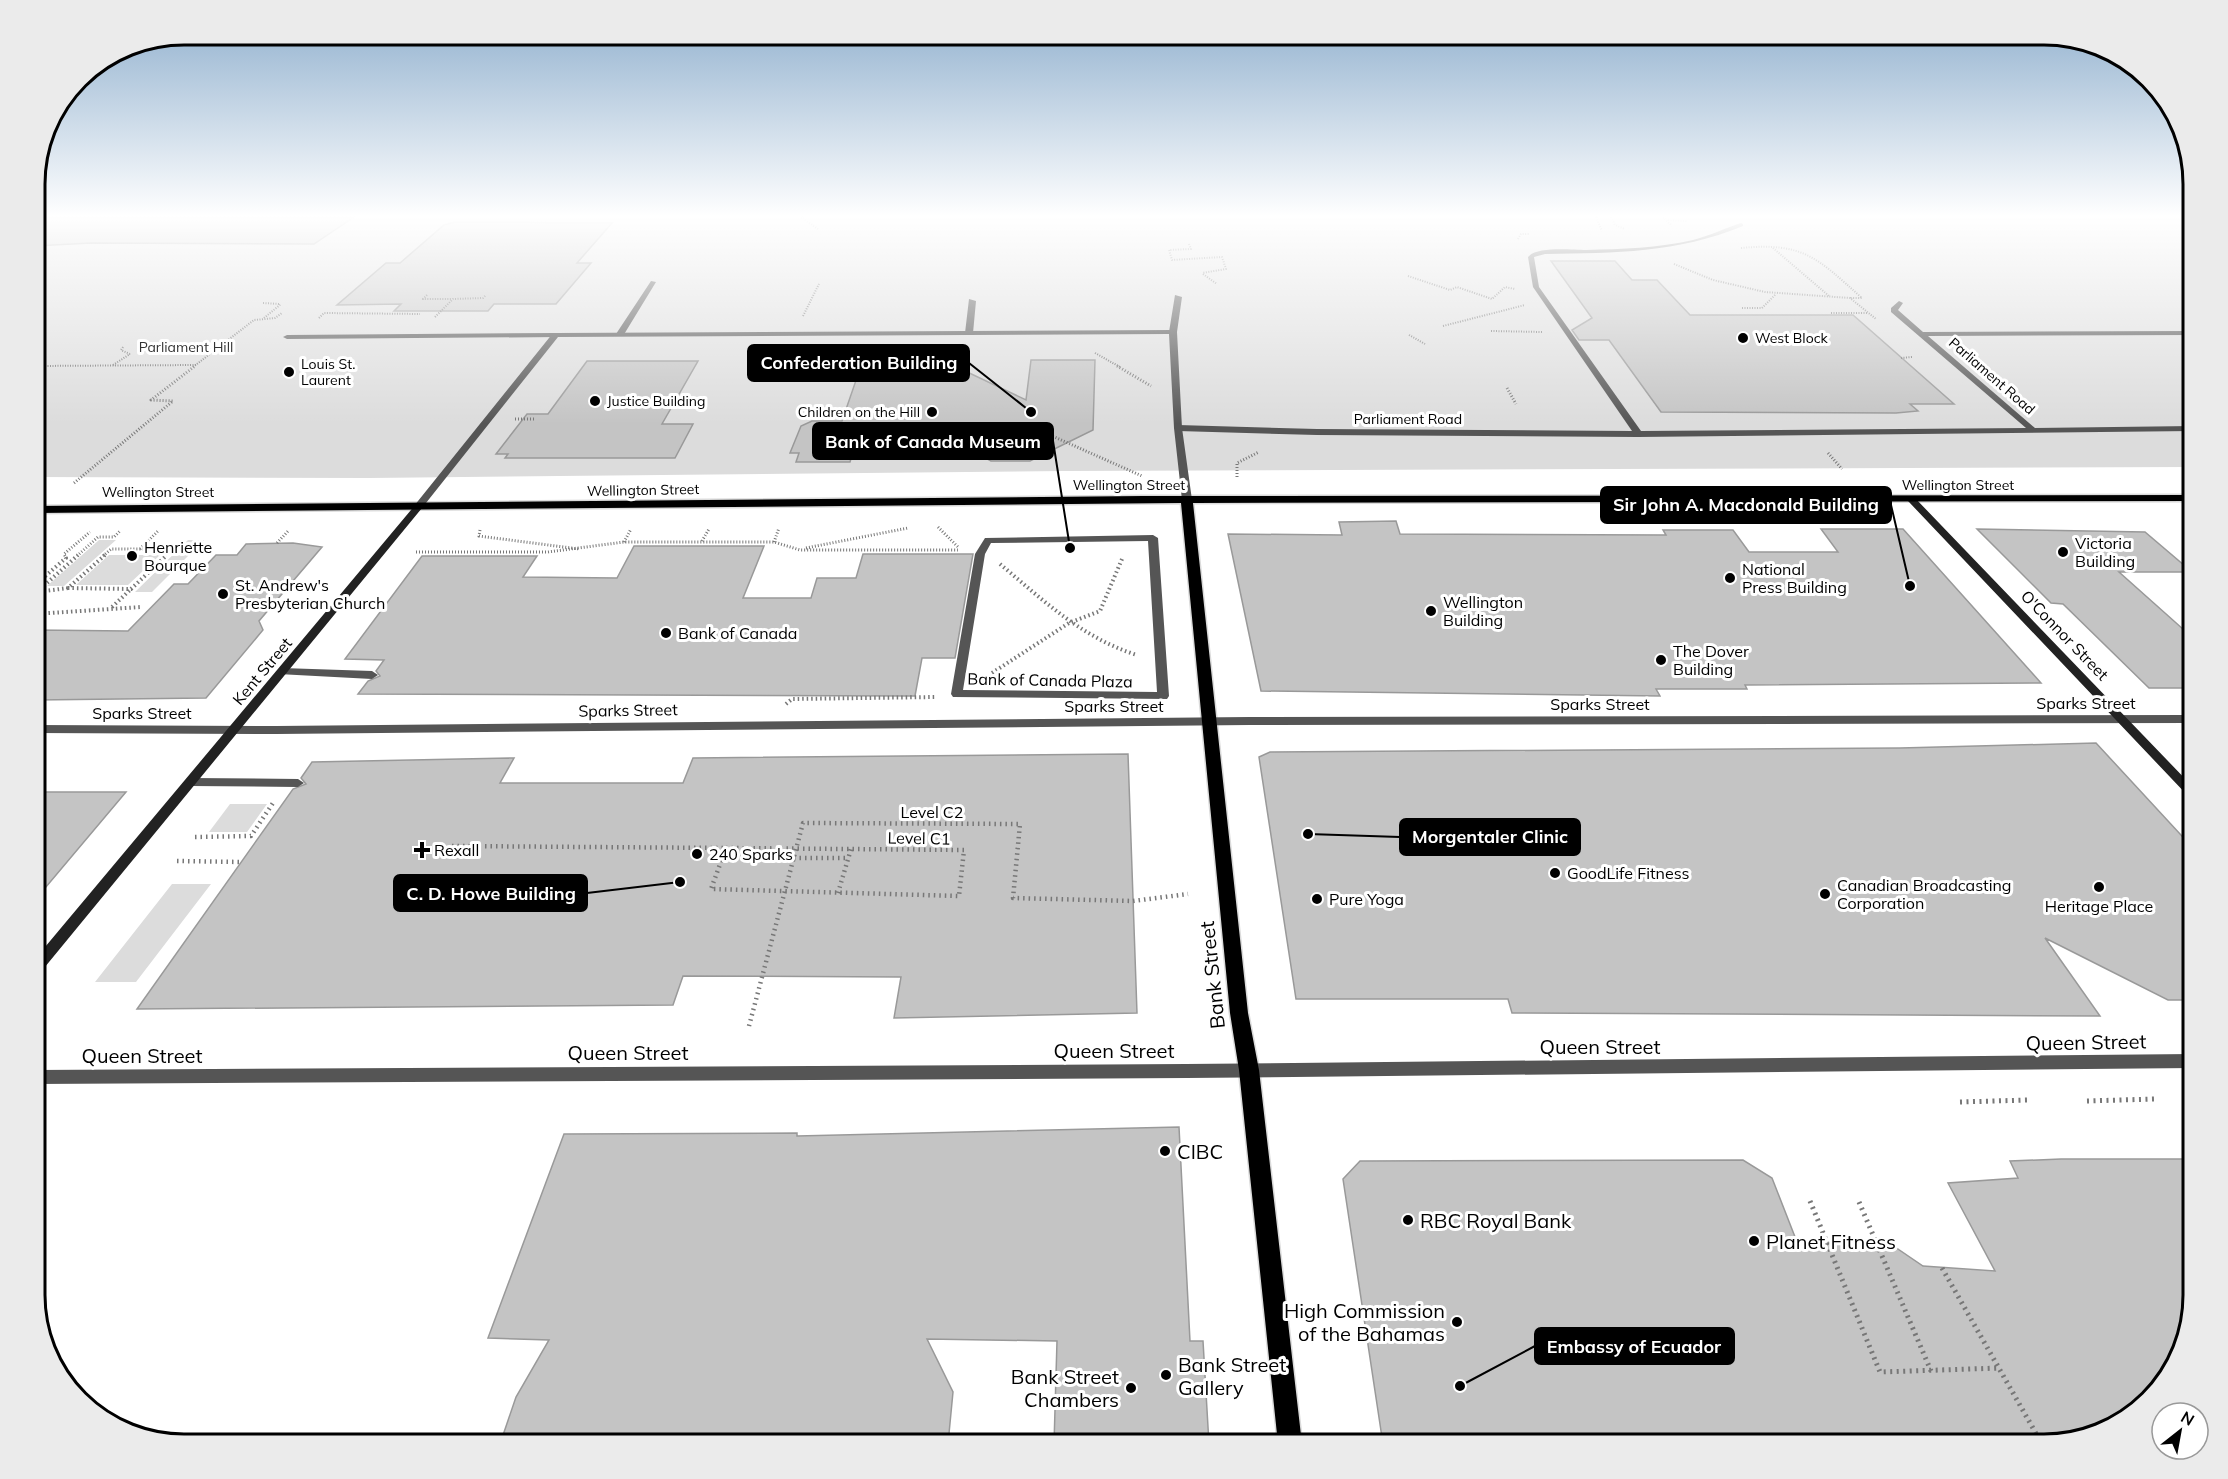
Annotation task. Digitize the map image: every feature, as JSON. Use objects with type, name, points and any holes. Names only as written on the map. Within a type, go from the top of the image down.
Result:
[{"type":"main road","name":"Wellington Street","points":[[45,509],[1187,500],[2183,498]]},
{"type":"main road","name":"Bank Street","points":[[1187,500],[1239,1013],[1249,1070],[1289,1434]]},
{"type":"main road","name":"O'Connor Street","points":[[1912,500],[2183,783]]},
{"type":"main road","name":"Wellington Street","points":[[45,506],[66,508]]},
{"type":"main road","name":"Kent Street","points":[[45,957],[419,506]]},
{"type":"street","points":[[620,334],[650,286]]},
{"type":"street","points":[[1536,286],[1638,434]]},
{"type":"street","points":[[1178,297],[1177,318],[1173,332],[1178,428],[1187,500]]},
{"type":"street","points":[[969,333],[972,301]]},
{"type":"street","points":[[1899,303],[1893,310],[1921,334]]},
{"type":"street","points":[[287,338],[1173,332]]},
{"type":"street","name":"Parliament Road","points":[[1921,334],[2183,333]]},
{"type":"street","name":"Parliament Road","points":[[1921,334],[2032,429]]},
{"type":"street","name":"Kent Street","points":[[419,506],[556,335]]},
{"type":"street","name":"Parliament Road","points":[[1178,428],[1317,432],[1638,434],[2183,429]]},
{"type":"street","name":"Bank of Canada Plaza","points":[[1132,538],[1153,538],[1163,696],[957,694],[980,554],[988,540],[1132,538]]},
{"type":"street","points":[[282,672],[372,675]]},
{"type":"street","name":"Sparks Street","points":[[45,729],[2183,719]]},
{"type":"street","points":[[191,782],[298,783]]},
{"type":"street","name":"Queen Street","points":[[45,1077],[1249,1070],[2183,1061]]},
{"type":"path","points":[[802,319],[818,286]]},
{"type":"path","points":[[1438,286],[1450,290],[1456,287],[1492,299],[1505,287],[1522,290]]},
{"type":"path","points":[[1741,286],[1777,294],[1863,298],[1848,286]]},
{"type":"path","points":[[1817,286],[1831,298]]},
{"type":"path","points":[[1742,308],[1762,308],[1777,294]]},
{"type":"path","points":[[427,295],[423,298],[483,298],[486,295]]},
{"type":"path","points":[[1851,298],[1883,325]]},
{"type":"path","points":[[441,311],[453,299]]},
{"type":"path","points":[[263,303],[281,304],[263,318]]},
{"type":"path","points":[[1443,326],[1521,305],[1532,305]]},
{"type":"path","points":[[74,483],[173,401],[151,400],[254,320],[275,318],[282,312]]},
{"type":"path","points":[[1831,313],[1869,313]]},
{"type":"path","points":[[1491,331],[1566,332]]},
{"type":"path","points":[[1409,335],[1425,344]]},
{"type":"path","points":[[113,365],[130,354],[121,350],[123,347]]},
{"type":"path","points":[[1089,350],[1151,386]]},
{"type":"path","points":[[1901,358],[1912,357]]},
{"type":"path","points":[[45,366],[196,365]]},
{"type":"path","points":[[1507,388],[1516,404]]},
{"type":"path","points":[[520,419],[534,420]]},
{"type":"path","points":[[1050,435],[1142,476]]},
{"type":"path","points":[[1825,450],[1842,469]]},
{"type":"path","points":[[938,527],[961,550]]},
{"type":"path","points":[[416,552],[548,552],[624,542],[774,542],[779,528]]},
{"type":"path","points":[[800,550],[908,528]]},
{"type":"path","points":[[624,542],[631,529]]},
{"type":"path","points":[[702,542],[709,529]]},
{"type":"path","points":[[277,543],[289,530]]},
{"type":"path","points":[[480,530],[479,536],[584,549]]},
{"type":"path","points":[[45,584],[98,537],[114,537],[120,531]]},
{"type":"path","points":[[140,549],[159,531]]},
{"type":"path","points":[[45,576],[66,558],[64,554],[90,532]]},
{"type":"path","points":[[757,725],[792,699],[926,698],[957,694],[1069,623],[1100,611],[1132,538]]},
{"type":"path","points":[[68,588],[111,549],[173,549],[112,607]]},
{"type":"path","points":[[45,591],[68,588],[131,589]]},
{"type":"path","points":[[45,613],[112,607],[141,608]]},
{"type":"path","points":[[195,837],[251,836],[278,796],[267,796]]},
{"type":"path","name":"Level C2","points":[[749,1026],[803,823],[1020,824],[1013,898],[1133,901],[1188,894]]},
{"type":"path","name":"Level C1","points":[[452,846],[726,848],[964,850],[959,896],[711,889],[726,848]]},
{"type":"path","points":[[838,893],[851,849]]},
{"type":"path","points":[[794,858],[849,858]]},
{"type":"path","points":[[177,861],[241,862]]},
{"type":"path","points":[[2087,1101],[2155,1099]]},
{"type":"path","points":[[1960,1102],[2029,1100]]},
{"type":"path","points":[[1810,1201],[1880,1372],[2000,1368]]},
{"type":"path","points":[[1859,1202],[1931,1371]]},
{"type":"path","points":[[1942,1268],[2036,1434]]},
{"type":"green space","name":"Parliament Hill","points":[[45,286],[2183,286],[2183,467],[1064,471],[369,478],[45,477]]},
{"type":"green space","points":[[99,540],[116,540],[64,586],[47,586]]},
{"type":"green space","points":[[188,540],[204,540],[152,592],[135,592]]},
{"type":"green space","points":[[109,555],[160,555],[128,585],[76,585]]},
{"type":"green space","points":[[230,804],[267,804],[247,832],[209,832]]},
{"type":"green space","points":[[172,884],[211,884],[136,982],[95,982]]},
{"type":"building","points":[[359,286],[571,286],[556,304],[494,304],[488,311],[394,311],[401,304],[337,305]]},
{"type":"building","name":"West Block","points":[[1569,286],[1663,286],[1690,315],[1853,315],[1954,404],[1910,404],[1918,411],[1896,413],[1661,412],[1609,340],[1579,340],[1572,330],[1592,318]]},
{"type":"building","points":[[863,360],[942,360],[1026,400],[1031,360],[1095,360],[1093,430],[1030,461],[991,461],[980,455],[852,455],[850,462],[796,462],[799,453],[790,453],[801,426],[812,421],[842,421]]},
{"type":"building","name":"Justice Building","points":[[587,361],[698,361],[662,424],[693,424],[675,458],[505,458],[508,454],[496,454],[527,414],[548,414]]},
{"type":"building","points":[[1396,521],[1400,534],[1666,535],[1663,530],[1733,530],[1749,552],[1838,552],[1821,529],[1903,529],[2041,683],[1745,685],[1747,689],[1656,689],[1660,696],[1261,691],[1228,534],[1342,535],[1339,522]]},
{"type":"building","points":[[1977,529],[2145,532],[2183,564],[2183,572],[2119,572],[2183,629],[2183,688],[2149,688],[2063,604],[2051,603]]},
{"type":"building","points":[[293,543],[322,547],[259,621],[263,630],[206,698],[45,700],[45,630],[128,631],[174,584],[188,584],[216,555],[237,555],[246,544]]},
{"type":"building","name":"Bank of Canada","points":[[634,546],[764,546],[743,598],[811,598],[817,578],[856,578],[863,554],[973,554],[955,658],[922,658],[915,696],[358,694],[368,681],[380,676],[376,671],[384,660],[345,659],[422,556],[537,556],[523,577],[617,578]]},
{"type":"building","points":[[2096,743],[2183,837],[2183,1000],[2168,1000],[2045,938],[2100,1016],[1512,1013],[1508,999],[1296,999],[1259,757],[1270,752],[1900,748]]},
{"type":"building","points":[[1128,754],[1137,1013],[894,1018],[901,977],[683,976],[673,1005],[137,1009],[293,789],[306,784],[301,778],[312,762],[514,758],[500,783],[683,783],[693,758]]},
{"type":"building","points":[[45,792],[126,792],[45,888]]},
{"type":"building","points":[[1179,1127],[1190,1341],[1203,1341],[1208,1434],[1054,1434],[1057,1341],[927,1339],[953,1392],[949,1434],[503,1434],[516,1397],[549,1340],[488,1338],[564,1134],[797,1133],[797,1136]]},
{"type":"building","points":[[2183,1159],[2183,1295],[2178,1331],[2164,1365],[2149,1387],[2136,1400],[2106,1420],[2089,1427],[2044,1434],[1381,1434],[1343,1179],[1360,1161],[1743,1160],[1772,1178],[1797,1242],[1889,1243],[1923,1266],[1995,1271],[1948,1183],[2018,1178],[2010,1161]]},
{"type":"place","name":"West Block","points":[[1743,338]]},
{"type":"place","name":"Louis St. Laurent","points":[[289,372]]},
{"type":"place","name":"Justice Building","points":[[595,401]]},
{"type":"place","name":"Children on the Hill","points":[[932,412]]},
{"type":"place","name":"Confederation Building","points":[[1031,412]]},
{"type":"place","name":"Bank of Canada Museum","points":[[1070,548]]},
{"type":"place","name":"Victoria Building","points":[[2063,552]]},
{"type":"place","name":"Henriette Bourque","points":[[132,556]]},
{"type":"place","name":"National Press Building","points":[[1730,578]]},
{"type":"place","name":"Sir John A. Macdonald Building","points":[[1910,586]]},
{"type":"place","name":"St. Andrew's Presbyterian Church","points":[[223,594]]},
{"type":"place","name":"Wellington Building","points":[[1431,611]]},
{"type":"place","name":"Bank of Canada","points":[[666,633]]},
{"type":"place","name":"The Dover Building","points":[[1661,660]]},
{"type":"place","name":"Morgentaler Clinic","points":[[1308,834]]},
{"type":"place","name":"Rexall","points":[[422,850]]},
{"type":"place","name":"240 Sparks","points":[[697,854]]},
{"type":"place","name":"GoodLife Fitness","points":[[1555,873]]},
{"type":"place","name":"C. D. Howe Building","points":[[680,882]]},
{"type":"place","name":"Heritage Place","points":[[2099,887]]},
{"type":"place","name":"Canadian Broadcasting Corporation","points":[[1825,894]]},
{"type":"place","name":"Pure Yoga","points":[[1317,899]]},
{"type":"place","name":"CIBC","points":[[1165,1151]]},
{"type":"place","name":"RBC Royal Bank","points":[[1408,1220]]},
{"type":"place","name":"Planet Fitness","points":[[1754,1241]]},
{"type":"place","name":"High Commission of the Bahamas","points":[[1457,1322]]},
{"type":"place","name":"Bank Street Gallery","points":[[1166,1375]]},
{"type":"place","name":"Embassy of Ecuador","points":[[1460,1386]]},
{"type":"place","name":"Bank Street Chambers","points":[[1131,1388]]}]
